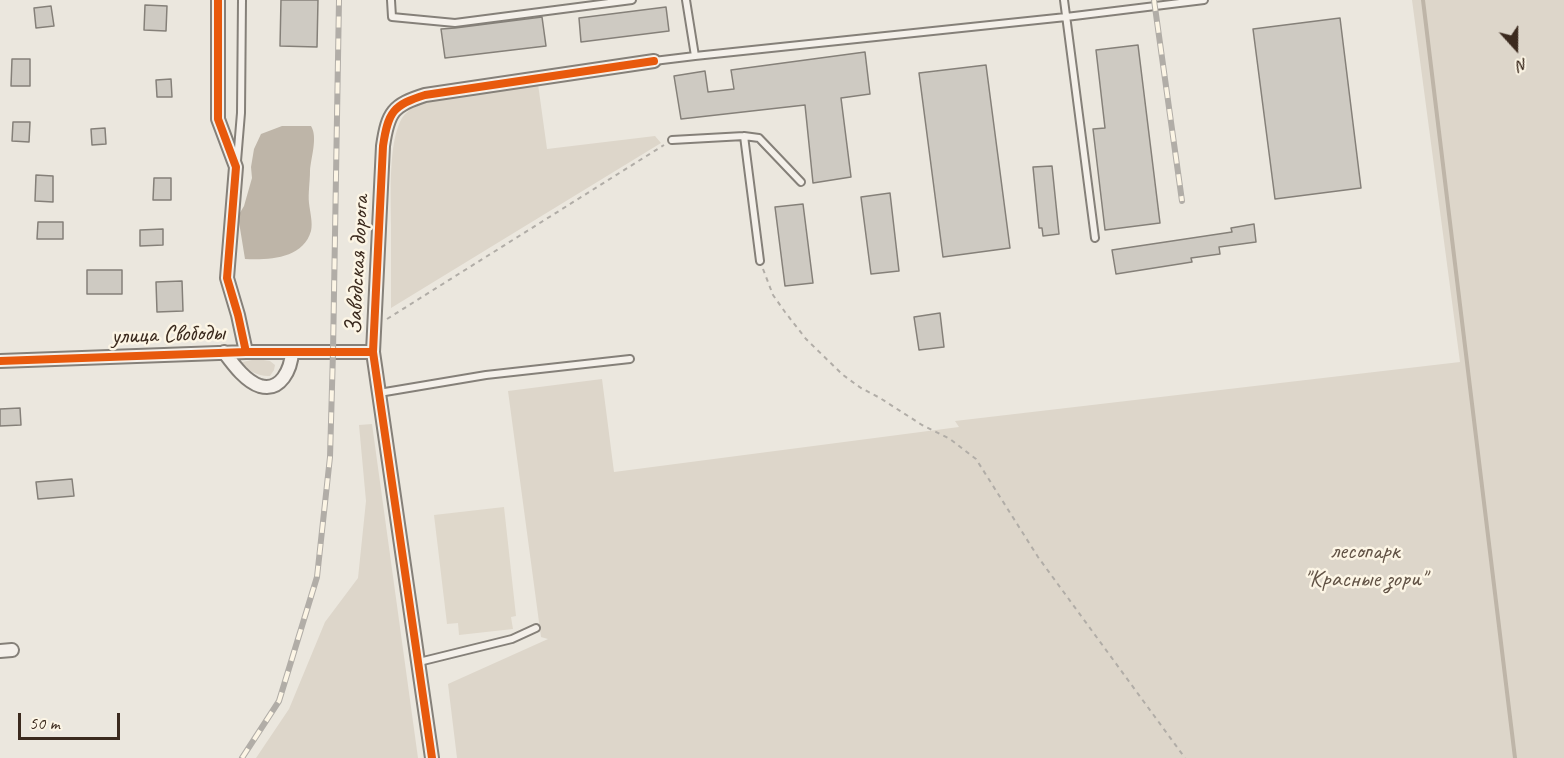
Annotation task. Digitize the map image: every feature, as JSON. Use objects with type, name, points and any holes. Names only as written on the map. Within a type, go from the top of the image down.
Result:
[{"type":"street","points":[[218,0],[218,119],[236,167],[227,278],[246,352]]},
{"type":"street","name":"Заводская дорога","points":[[432,758],[373,352],[386,130],[392,113],[405,101],[425,95],[654,61]]},
{"type":"street","points":[[224,352],[235,366],[260,386],[271,386],[281,381],[291,363],[292,352]]},
{"type":"street","name":"улица Свободы","points":[[0,361],[224,352],[373,352]]},
{"type":"lane","points":[[236,167],[241,113],[242,0]]},
{"type":"lane","points":[[391,0],[392,17],[454,23],[632,0]]},
{"type":"lane","points":[[686,0],[695,56]]},
{"type":"lane","points":[[1064,0],[1095,238]]},
{"type":"lane","points":[[654,61],[1204,0]]},
{"type":"lane","points":[[744,136],[760,261]]},
{"type":"lane","points":[[672,140],[744,136],[759,138],[801,182]]},
{"type":"lane","points":[[378,393],[486,375],[630,359]]},
{"type":"lane","points":[[419,662],[512,639],[536,628]]},
{"type":"path","points":[[374,328],[672,140]]},
{"type":"path","points":[[760,261],[766,281],[785,312],[806,339],[843,375],[922,425],[951,439],[976,459],[1038,557],[1185,758]]},
{"type":"shaded area","points":[[282,126],[311,126],[313,131],[309,195],[311,231],[301,247],[284,256],[245,259],[238,216],[244,206],[252,178],[254,149],[261,134]]},
{"type":"shaded area","points":[[504,507],[516,616],[511,617],[513,629],[459,635],[458,623],[447,624],[434,515]]},
{"type":"green space","name":"лесопарк \"Красные зори\"","points":[[1412,0],[1564,0],[1564,758],[457,758],[448,684],[548,639],[541,637],[508,391],[602,379],[614,472],[959,427],[955,421],[1460,362]]},
{"type":"green space","points":[[538,84],[547,149],[655,136],[661,143],[391,308],[391,170],[394,141],[402,118],[410,109],[428,99]]},
{"type":"green space","points":[[257,359],[270,361],[275,365],[270,376],[254,373],[242,362]]},
{"type":"green space","points":[[372,424],[418,758],[256,758],[289,709],[325,622],[358,578],[366,501],[359,425]]},
{"type":"building","points":[[281,0],[318,0],[317,47],[280,46]]},
{"type":"building","points":[[145,5],[167,6],[166,31],[144,30]]},
{"type":"building","points":[[51,6],[54,26],[36,28],[34,8]]},
{"type":"building","points":[[666,7],[669,31],[581,42],[579,18]]},
{"type":"building","points":[[542,17],[546,46],[445,58],[441,29]]},
{"type":"building","points":[[1340,18],[1361,188],[1275,199],[1253,29]]},
{"type":"building","points":[[1138,45],[1160,223],[1105,230],[1093,129],[1105,128],[1096,50]]},
{"type":"building","points":[[865,52],[870,94],[841,98],[851,177],[813,183],[805,105],[681,119],[674,76],[705,71],[708,92],[734,89],[731,70]]},
{"type":"building","points":[[12,59],[30,59],[30,86],[11,86]]},
{"type":"building","points":[[986,65],[1010,248],[943,257],[919,73]]},
{"type":"building","points":[[171,79],[172,97],[157,97],[156,80]]},
{"type":"building","points":[[13,122],[30,122],[29,142],[12,141]]},
{"type":"building","points":[[105,128],[106,144],[92,145],[91,129]]},
{"type":"building","points":[[1052,166],[1059,234],[1043,236],[1042,228],[1039,228],[1033,167]]},
{"type":"building","points":[[36,175],[53,176],[53,202],[35,201]]},
{"type":"building","points":[[154,178],[171,178],[171,200],[153,200]]},
{"type":"building","points":[[890,193],[899,271],[871,274],[861,197]]},
{"type":"building","points":[[803,204],[813,283],[785,286],[775,207]]},
{"type":"building","points":[[38,222],[63,222],[63,239],[37,239]]},
{"type":"building","points":[[1254,224],[1256,242],[1219,247],[1220,254],[1191,258],[1192,262],[1116,274],[1112,250],[1232,232],[1231,228]]},
{"type":"building","points":[[163,229],[163,245],[140,246],[140,230]]},
{"type":"building","points":[[87,270],[122,270],[122,294],[87,294]]},
{"type":"building","points":[[182,281],[183,311],[157,312],[156,282]]},
{"type":"building","points":[[940,313],[944,347],[919,350],[914,317]]},
{"type":"building","points":[[20,408],[21,425],[0,426],[0,409]]},
{"type":"building","points":[[72,479],[74,496],[38,499],[36,482]]},
{"type":"waterway","points":[[1423,0],[1515,758]]},
{"type":"railway","points":[[242,758],[279,701],[317,577],[330,457],[339,0]]},
{"type":"railway","points":[[1154,0],[1182,201]]},
{"type":"cycle path","points":[[218,0],[218,119],[236,167],[227,278],[246,352]]},
{"type":"cycle path","points":[[432,758],[373,352],[383,146],[387,125],[399,107],[425,95],[654,61]]},
{"type":"cycle path","points":[[0,361],[246,352],[373,352]]}]
